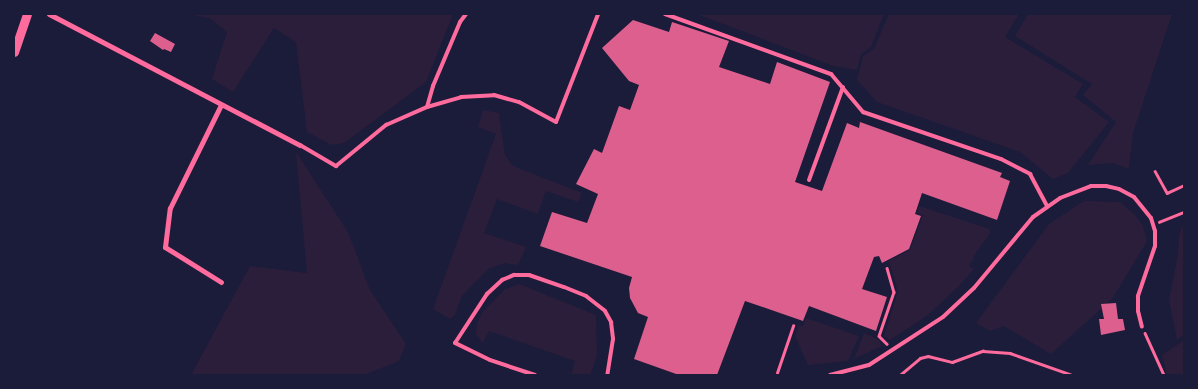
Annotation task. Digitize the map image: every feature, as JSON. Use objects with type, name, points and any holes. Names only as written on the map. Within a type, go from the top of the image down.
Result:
[{"type":"street","points":[[14,52],[27,14]]},
{"type":"street","points":[[49,14],[221,105],[300,144]]},
{"type":"street","points":[[221,105],[170,208],[165,247],[221,282]]},
{"type":"lane","points":[[427,107],[433,86],[460,22],[466,14]]},
{"type":"lane","points":[[300,144],[336,166],[386,125],[427,107],[461,98],[494,95],[520,102],[556,122],[598,14]]},
{"type":"lane","points":[[665,14],[831,74],[863,112],[1001,158],[1030,174],[1047,206]]},
{"type":"lane","points":[[809,180],[843,87]]},
{"type":"lane","points":[[830,375],[870,365],[943,316],[974,288],[1033,217],[1047,206],[1076,190],[1091,186],[1106,186],[1134,197],[1143,206],[1153,224],[1155,246],[1138,296],[1138,311],[1142,327]]},
{"type":"lane","points":[[535,375],[490,360],[455,343],[487,294],[502,280],[514,275],[529,275],[564,287],[586,296],[606,311],[611,322],[613,339],[607,375]]},
{"type":"path","points":[[1154,171],[1167,193],[1184,185]]},
{"type":"path","points":[[1153,224],[1184,212]]},
{"type":"path","points":[[887,268],[894,292],[880,336],[888,345]]},
{"type":"path","points":[[777,373],[794,326]]},
{"type":"path","points":[[1142,327],[1164,375]]},
{"type":"path","points":[[900,375],[920,358],[928,356],[952,362],[983,351],[1010,354],[1072,375]]},
{"type":"shaded area","points":[[186,14],[453,14],[426,82],[344,143],[332,145],[307,132],[296,42],[274,28],[233,92],[212,79],[227,32],[210,18]]},
{"type":"shaded area","points":[[697,14],[884,14],[871,47],[861,54],[857,70],[833,66]]},
{"type":"shaded area","points":[[889,14],[1019,14],[1005,37],[1083,84],[1075,97],[1109,122],[1068,173],[1053,179],[1020,152],[877,102],[857,80],[863,56],[874,49]]},
{"type":"shaded area","points":[[1028,14],[1172,14],[1133,133],[1129,169],[1113,163],[1088,165],[1116,122],[1083,95],[1092,84],[1015,36]]},
{"type":"shaded area","points":[[483,110],[499,113],[505,155],[513,166],[582,193],[578,202],[546,191],[538,214],[497,199],[484,233],[526,247],[518,265],[505,263],[488,269],[462,296],[455,315],[450,319],[433,309],[496,134],[478,127]]},
{"type":"shaded area","points":[[296,152],[348,232],[370,290],[406,344],[399,361],[364,375],[191,375],[250,266],[307,273]]},
{"type":"shaded area","points":[[1084,201],[1120,202],[1134,214],[1143,226],[1147,241],[1113,298],[1051,354],[1004,326],[990,331],[976,323],[1049,224]]},
{"type":"shaded area","points":[[919,206],[990,229],[990,233],[969,266],[974,269],[959,286],[928,315],[890,340],[884,336],[898,292],[889,261],[910,250],[923,215],[917,213]]},
{"type":"shaded area","points":[[1184,222],[1184,335],[1177,340],[1169,300],[1178,254],[1179,236]]},
{"type":"shaded area","points":[[519,284],[596,315],[597,356],[590,375],[571,375],[575,361],[489,331],[483,343],[476,335],[477,323],[482,313],[505,289]]},
{"type":"shaded area","points":[[806,318],[859,336],[848,361],[808,365],[795,336],[799,325],[803,326]]},
{"type":"shaded area","points":[[864,333],[879,340],[882,346],[854,359]]},
{"type":"shaded area","points":[[1184,340],[1184,375],[1167,375],[1162,355]]},
{"type":"building","points":[[633,20],[669,32],[672,22],[729,41],[719,67],[770,84],[777,62],[830,82],[795,182],[822,191],[847,123],[859,128],[860,122],[1002,173],[1000,177],[1010,181],[997,220],[922,193],[915,214],[921,216],[909,249],[882,263],[879,256],[874,257],[862,289],[887,297],[876,331],[809,306],[803,321],[745,301],[717,375],[679,375],[634,359],[648,317],[638,313],[630,298],[629,288],[632,277],[540,246],[552,212],[587,223],[598,194],[576,184],[594,149],[602,153],[619,106],[630,110],[639,85],[629,81],[602,48]]},
{"type":"building","points":[[155,33],[175,44],[171,52],[163,50],[150,41]]},
{"type":"building","points":[[1116,303],[1118,319],[1123,319],[1125,330],[1101,335],[1099,319],[1104,319],[1101,304]]}]
